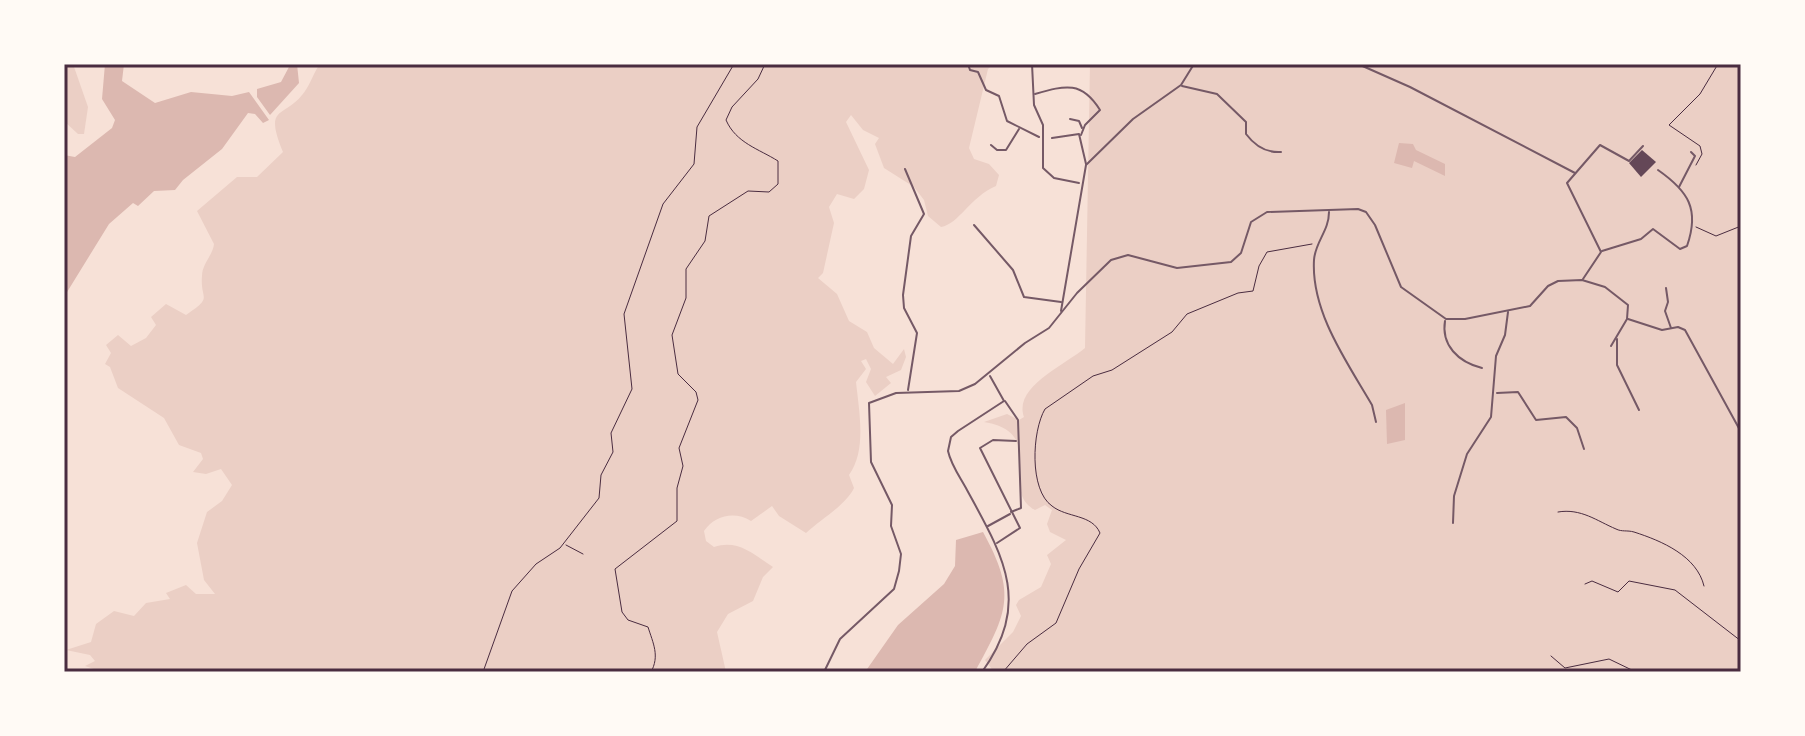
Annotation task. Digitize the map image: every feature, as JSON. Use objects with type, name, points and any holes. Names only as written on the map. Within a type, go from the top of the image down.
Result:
[{"type":"street","points":[[968,64],[970,70],[978,72],[986,90],[999,96],[1007,121],[1041,138]]},
{"type":"street","points":[[1032,64],[1033,95],[1043,125],[1041,138],[1045,171],[1054,178],[1081,183]]},
{"type":"street","points":[[1086,165],[1133,119],[1181,85],[1194,64]]},
{"type":"street","points":[[1358,64],[1410,87],[1575,173]]},
{"type":"street","points":[[1181,85],[1217,94],[1246,122],[1246,134],[1255,144],[1266,151],[1281,152]]},
{"type":"street","points":[[1033,95],[1053,89],[1085,90],[1100,110],[1082,129]]},
{"type":"street","points":[[1061,315],[1076,240],[1081,183],[1086,165],[1082,129],[1079,121],[1070,119]]},
{"type":"street","points":[[991,145],[997,150],[1006,150],[1020,128]]},
{"type":"street","points":[[1052,138],[1081,135]]},
{"type":"street","points":[[1601,252],[1566,186],[1600,145],[1629,161],[1643,146]]},
{"type":"street","points":[[1679,188],[1695,156],[1691,152]]},
{"type":"street","points":[[905,169],[924,214],[911,236],[903,295],[904,308],[917,333],[907,391]]},
{"type":"street","points":[[1582,280],[1601,252],[1641,239],[1653,229],[1683,249],[1693,226],[1690,197],[1658,170]]},
{"type":"street","points":[[1329,210],[1328,226],[1318,243],[1314,264],[1322,311],[1372,405],[1376,422]]},
{"type":"street","points":[[824,672],[844,634],[884,599],[897,582],[901,554],[891,526],[892,505],[871,462],[868,406],[880,398],[907,391],[959,391],[989,375],[1061,315],[1077,293],[1111,260],[1128,255],[1177,268],[1231,262],[1241,253],[1251,222],[1267,212],[1366,212],[1378,230],[1401,287],[1446,319],[1530,306],[1552,283],[1582,280],[1605,287],[1626,301],[1627,319],[1611,346]]},
{"type":"street","points":[[974,225],[1013,270],[1024,297],[1062,302]]},
{"type":"street","points":[[1666,288],[1668,302],[1665,311],[1671,329]]},
{"type":"street","points":[[1453,523],[1454,496],[1464,463],[1491,417],[1496,356],[1505,335],[1508,311]]},
{"type":"street","points":[[1446,319],[1443,333],[1447,345],[1463,360],[1482,368]]},
{"type":"street","points":[[1627,319],[1662,330],[1678,327],[1685,330],[1741,432]]},
{"type":"street","points":[[1617,338],[1617,365],[1639,410]]},
{"type":"street","points":[[986,528],[1021,508],[1016,441],[1018,420],[989,375]]},
{"type":"street","points":[[1495,393],[1518,392],[1536,420],[1566,417],[1577,428],[1584,449]]},
{"type":"street","points":[[982,672],[994,654],[1010,602],[1008,569],[949,459],[948,447],[958,431],[1004,401]]},
{"type":"street","points":[[1737,422],[1741,419]]},
{"type":"street","points":[[996,543],[1020,530],[980,448],[993,440],[1016,441]]},
{"type":"path","points":[[483,672],[512,591],[536,564],[565,542],[599,498],[601,475],[613,452],[611,433],[632,389],[624,314],[649,252],[663,204],[694,164],[696,130],[734,64]]},
{"type":"path","points":[[651,672],[657,654],[650,632],[648,627],[628,620],[622,612],[615,569],[677,521],[677,488],[683,466],[679,448],[698,400],[696,392],[678,374],[672,335],[686,298],[686,269],[705,241],[709,216],[748,191],[772,191],[778,184],[778,161],[758,153],[734,133],[726,120],[765,64]]},
{"type":"path","points":[[1692,169],[1701,159],[1700,146],[1669,125],[1700,94],[1718,64]]},
{"type":"path","points":[[1693,226],[1716,236],[1741,226]]},
{"type":"path","points":[[1003,672],[1027,644],[1056,623],[1079,569],[1100,533],[1095,524],[1059,511],[1044,498],[1034,461],[1045,409],[1093,376],[1112,370],[1172,332],[1187,314],[1238,293],[1253,291],[1259,266],[1267,252],[1318,243]]},
{"type":"path","points":[[1558,512],[1594,516],[1615,529],[1662,543],[1691,560],[1702,575],[1704,586]]},
{"type":"path","points":[[565,542],[575,553],[583,554]]},
{"type":"path","points":[[1585,584],[1600,582],[1618,592],[1629,581],[1672,588],[1741,641]]},
{"type":"path","points":[[1551,656],[1565,668],[1609,659],[1636,672]]},
{"type":"shaded area","points":[[64,64],[73,64],[88,107],[84,134],[78,134],[64,121]]},
{"type":"shaded area","points":[[105,64],[124,64],[122,81],[155,103],[191,92],[232,96],[249,92],[269,120],[263,123],[255,114],[248,113],[222,149],[175,190],[154,191],[138,206],[133,203],[109,224],[64,297],[64,155],[75,157],[112,128],[115,120],[102,99]]},
{"type":"shaded area","points":[[297,64],[299,83],[270,115],[257,97],[257,89],[281,82],[290,65]]},
{"type":"shaded area","points":[[320,64],[993,64],[988,69],[969,148],[974,159],[989,164],[999,175],[996,186],[947,225],[941,227],[928,216],[924,200],[914,187],[884,168],[875,144],[879,138],[863,130],[851,115],[846,122],[869,170],[864,189],[854,199],[837,194],[829,207],[834,223],[823,273],[818,278],[837,294],[849,321],[867,332],[874,348],[893,364],[904,349],[906,357],[901,370],[886,377],[891,383],[875,396],[866,382],[871,369],[866,359],[861,361],[866,369],[856,382],[860,442],[855,465],[849,475],[854,488],[839,506],[806,533],[779,516],[772,506],[751,521],[738,516],[719,518],[704,531],[706,541],[714,547],[738,546],[773,567],[763,577],[753,601],[728,614],[717,632],[726,672],[103,672],[85,666],[95,661],[90,655],[66,650],[91,642],[96,624],[114,611],[134,616],[146,603],[170,599],[166,593],[186,585],[196,594],[215,594],[204,580],[197,543],[207,512],[222,501],[232,485],[221,469],[206,474],[193,472],[203,459],[201,453],[179,445],[164,418],[118,388],[110,367],[105,364],[111,353],[106,345],[118,335],[131,346],[146,338],[156,325],[151,317],[166,304],[186,315],[203,301],[202,272],[214,244],[197,211],[237,177],[257,177],[283,152],[277,136],[276,118],[299,98]]},
{"type":"shaded area","points":[[1090,64],[1741,64],[1741,672],[994,672],[985,660],[1013,632],[1021,616],[1016,605],[1041,587],[1051,564],[1047,555],[1066,540],[1050,532],[1047,524],[1052,510],[1045,505],[1035,510],[1025,501],[1020,489],[1019,449],[1014,437],[1004,428],[984,422],[1007,414],[1019,420],[1024,417],[1023,406],[1033,386],[1085,348]]},
{"type":"shaded area","points":[[1399,143],[1413,144],[1416,150],[1445,164],[1445,176],[1414,161],[1412,168],[1394,163]]},
{"type":"shaded area","points":[[1405,403],[1405,440],[1387,444],[1386,410]]},
{"type":"shaded area","points":[[983,532],[1001,572],[1004,603],[995,634],[975,672],[865,672],[898,625],[944,584],[955,566],[956,540]]},
{"type":"building","points":[[1642,150],[1656,162],[1641,177],[1629,163]]}]
